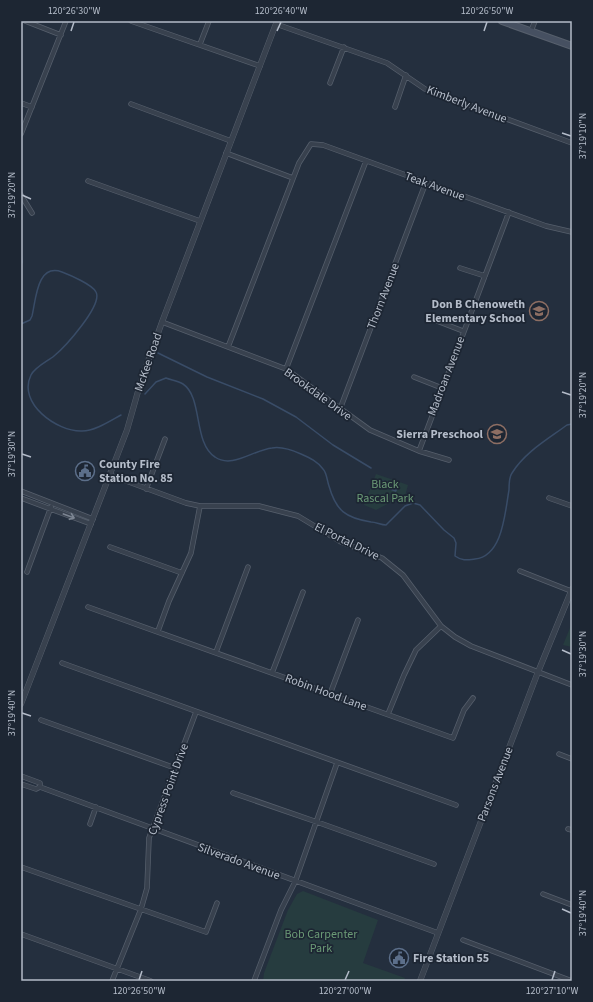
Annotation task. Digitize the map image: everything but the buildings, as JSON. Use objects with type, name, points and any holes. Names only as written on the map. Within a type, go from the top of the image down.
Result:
[{"type":"main road","points":[[502,21],[572,46]]},
{"type":"street","points":[[24,21],[61,35]]},
{"type":"street","points":[[21,134],[66,21]]},
{"type":"street","points":[[131,21],[260,66]]},
{"type":"street","points":[[200,44],[209,21]]},
{"type":"street","points":[[531,31],[535,21]]},
{"type":"street","name":"Kimberly Avenue","points":[[277,22],[388,63],[425,89],[572,143]]},
{"type":"street","name":"McKee Road","points":[[21,704],[127,430],[141,381],[162,322],[277,22]]},
{"type":"street","points":[[330,83],[344,47]]},
{"type":"street","points":[[395,106],[406,75]]},
{"type":"street","points":[[21,102],[32,107]]},
{"type":"street","points":[[131,104],[231,141]]},
{"type":"street","name":"Teak Avenue","points":[[293,178],[302,155],[311,144],[323,145],[546,226],[572,232]]},
{"type":"street","points":[[226,153],[293,178],[228,347]]},
{"type":"street","points":[[286,369],[366,161]]},
{"type":"street","points":[[88,181],[200,221]]},
{"type":"street","name":"Thorn Avenue","points":[[340,410],[426,182]]},
{"type":"street","points":[[21,195],[32,213]]},
{"type":"street","name":"Madroan Avenue","points":[[419,451],[509,212]]},
{"type":"street","points":[[460,268],[485,276]]},
{"type":"street","points":[[437,321],[464,331]]},
{"type":"street","name":"Brookdale Drive","points":[[162,322],[286,369],[340,410],[376,433],[419,451],[449,460]]},
{"type":"street","points":[[414,377],[442,388]]},
{"type":"street","points":[[146,489],[164,439]]},
{"type":"street","name":"El Portal Drive","points":[[110,475],[178,501],[200,506],[259,506],[298,516],[341,542],[382,558],[403,575],[441,626],[471,646],[572,684]]},
{"type":"street","points":[[21,491],[52,503],[92,522]]},
{"type":"street","points":[[21,498],[92,522]]},
{"type":"street","points":[[549,498],[572,506]]},
{"type":"street","points":[[27,572],[52,503]]},
{"type":"street","points":[[158,631],[191,553],[200,506]]},
{"type":"street","points":[[110,547],[182,573]]},
{"type":"street","points":[[216,652],[248,568]]},
{"type":"street","points":[[520,571],[572,590]]},
{"type":"street","name":"Parsons Avenue","points":[[420,981],[538,672],[572,590]]},
{"type":"street","points":[[272,673],[303,592]]},
{"type":"street","name":"Robin Hood Lane","points":[[88,607],[453,738],[464,710],[473,698]]},
{"type":"street","points":[[330,694],[358,620]]},
{"type":"street","points":[[388,714],[416,650],[441,626]]},
{"type":"street","points":[[62,663],[456,805]]},
{"type":"street","name":"Cypress Point Drive","points":[[112,981],[141,909],[147,888],[147,852],[152,830],[196,712]]},
{"type":"street","points":[[41,720],[175,768]]},
{"type":"street","points":[[559,754],[572,759]]},
{"type":"street","points":[[254,981],[281,910],[295,882],[337,763]]},
{"type":"street","name":"Silverado Avenue","points":[[21,776],[40,783],[40,787]]},
{"type":"street","name":"Silverado Avenue","points":[[21,784],[36,789],[40,787],[96,807],[152,830],[438,933]]},
{"type":"street","points":[[233,793],[434,864]]},
{"type":"street","points":[[90,824],[96,807]]},
{"type":"street","points":[[21,867],[206,932],[217,903]]},
{"type":"street","points":[[543,894],[572,905]]},
{"type":"street","points":[[21,934],[151,981]]},
{"type":"street","points":[[463,940],[572,980]]},
{"type":"green space","name":"Black Rascal Park","points":[[376,474],[408,485],[405,496],[402,495],[401,497],[376,510],[364,505]]},
{"type":"green space","points":[[572,623],[572,647],[563,645]]},
{"type":"green space","name":"Bob Carpenter Park","points":[[303,891],[378,920],[363,963],[405,978],[404,981],[263,981],[264,973],[288,910],[297,894]]},
{"type":"water","points":[[383,480],[399,486],[396,492],[380,486]]},
{"type":"waterway","points":[[21,254],[21,265]]},
{"type":"waterway","points":[[21,324],[30,320],[39,284],[47,273],[54,271],[62,272],[91,286],[96,292],[97,298],[89,316],[59,351],[33,372],[28,385],[30,396],[34,405],[42,414],[62,427],[72,430],[87,431],[121,415]]},
{"type":"waterway","points":[[158,353],[207,377],[263,399],[296,417],[333,445],[371,468]]},
{"type":"waterway","points":[[145,394],[156,382],[166,378],[183,384],[189,390],[193,399],[200,431],[208,450],[215,457],[222,460],[235,460],[265,449],[276,448],[291,450],[313,460],[324,471],[335,502],[343,512],[355,518],[386,525],[405,506],[413,503],[420,505],[444,530],[454,538],[456,543],[455,556],[465,560],[484,556],[492,550],[497,542],[504,521],[510,477],[517,465],[537,446],[567,425],[572,424]]},
{"type":"place","name":"Don B Chenoweth Elementary School","points":[[539,311]]},
{"type":"place","name":"Sierra Preschool","points":[[497,434]]},
{"type":"place","name":"County Fire Station No. 85","points":[[85,471]]},
{"type":"place","name":"Fire Station 55","points":[[399,958]]}]
